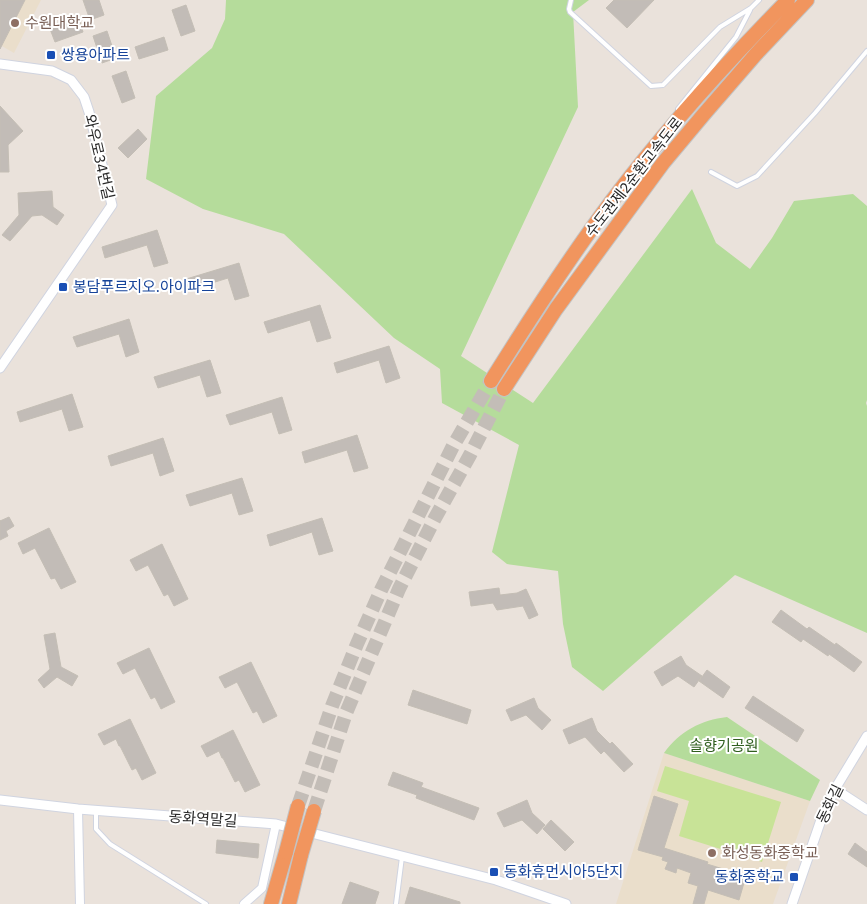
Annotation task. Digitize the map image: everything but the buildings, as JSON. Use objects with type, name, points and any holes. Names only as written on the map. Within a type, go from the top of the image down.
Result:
[{"type":"highway","name":"수도권제2순환고속도로","points":[[491,381],[545,295],[612,201],[661,139],[718,72],[788,0]]},
{"type":"highway","name":"수도권제2순환고속도로","points":[[504,389],[556,309],[663,164],[704,114],[807,0]]},
{"type":"highway","points":[[271,904],[298,806]]},
{"type":"highway","points":[[289,904],[314,811]]},
{"type":"street","name":"와우로34번길","points":[[0,64],[52,71],[71,80],[84,97],[89,112],[112,205],[0,368]]},
{"type":"street","name":"동화길","points":[[792,904],[822,817],[867,736]]},
{"type":"street","points":[[836,790],[867,810]]},
{"type":"street","name":"동화역말길","points":[[0,800],[78,809],[276,824],[496,880],[564,904]]},
{"type":"street","points":[[78,809],[80,904]]},
{"type":"street","points":[[244,904],[262,888],[276,824]]},
{"type":"lane","points":[[571,0],[570,12],[651,86],[663,85],[720,27],[751,8],[759,0]]},
{"type":"lane","points":[[675,113],[736,37],[751,8]]},
{"type":"lane","points":[[711,172],[737,186],[757,176],[815,113],[867,51]]},
{"type":"lane","points":[[661,139],[670,122]]},
{"type":"lane","points":[[96,810],[96,829],[110,844],[206,904]]},
{"type":"lane","points":[[396,904],[402,856]]},
{"type":"shaded area","name":"수원대학교","points":[[0,0],[41,0],[14,53],[0,45]]},
{"type":"shaded area","name":"화성동화중학교","points":[[664,753],[810,801],[773,904],[616,904]]},
{"type":"green space","points":[[226,0],[589,0],[573,12],[578,107],[461,356],[533,403],[692,189],[716,243],[750,269],[772,238],[794,201],[853,194],[867,206],[867,633],[735,575],[603,691],[572,667],[563,624],[558,571],[507,564],[492,552],[519,445],[442,403],[440,369],[394,338],[284,234],[203,209],[146,179],[156,96],[212,48],[225,19]]},
{"type":"green space","name":"솔향기공원","points":[[727,717],[820,780],[810,801],[664,753],[670,745],[692,728],[708,721]]},
{"type":"green space","points":[[665,766],[781,802],[762,862],[679,836],[689,801],[657,791]]},
{"type":"tunnel","points":[[298,806],[332,706],[381,590],[453,446],[491,381]]},
{"type":"tunnel","points":[[314,811],[346,713],[399,589],[504,389]]},
{"type":"place","name":"수원대학교","points":[[15,23]]},
{"type":"place","name":"쌍용아파트","points":[[51,55]]},
{"type":"place","name":"봉담푸르지오.아이파크","points":[[63,287]]},
{"type":"place","name":"화성동화중학교","points":[[712,853]]},
{"type":"place","name":"동화휴먼시아5단지","points":[[494,872]]},
{"type":"place","name":"동화중학교","points":[[794,877]]}]
